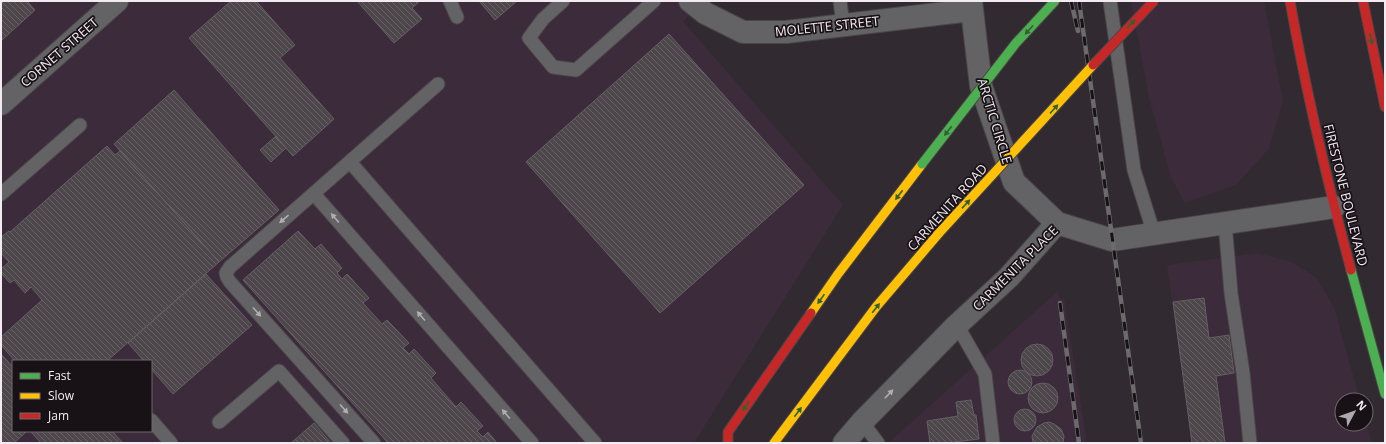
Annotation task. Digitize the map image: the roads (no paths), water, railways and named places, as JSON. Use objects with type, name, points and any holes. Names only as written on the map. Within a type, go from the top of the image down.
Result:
[{"type":"main road","points":[[728,443],[728,432],[838,274],[1016,43],[1055,1]]},
{"type":"main road","name":"CARMENITA ROAD","points":[[774,443],[876,307],[939,233],[1108,48],[1154,1]]},
{"type":"main road","name":"FIRESTONE BOULEVARD","points":[[1290,1],[1299,53],[1334,208],[1385,394]]},
{"type":"main road","points":[[1362,1],[1385,107]]},
{"type":"street","name":"CORNET STREET","points":[[1,104],[117,1]]},
{"type":"street","name":"MOLETTE STREET","points":[[690,1],[704,13],[743,32],[786,32],[843,25],[971,5]]},
{"type":"street","name":"ARCTIC CIRCLE","points":[[971,5],[982,86],[1014,182],[1057,223]]},
{"type":"street","name":"CARMENITA PLACE","points":[[844,443],[862,422],[957,325],[1009,277],[1057,223],[1112,240],[1334,208]]},
{"type":"lane","points":[[450,1],[457,17]]},
{"type":"lane","points":[[563,1],[543,19],[529,38],[553,67],[576,70],[654,1]]},
{"type":"lane","points":[[840,1],[843,25]]},
{"type":"lane","points":[[1110,1],[1134,170],[1154,234]]},
{"type":"lane","points":[[374,443],[230,282],[226,275],[227,270],[230,267],[438,84]]},
{"type":"lane","points":[[1,194],[80,125]]},
{"type":"lane","points":[[350,162],[595,443]]},
{"type":"lane","points":[[314,194],[532,443]]},
{"type":"lane","points":[[1225,223],[1231,293],[1243,373],[1250,443]]},
{"type":"lane","points":[[957,325],[985,374],[993,443]]},
{"type":"lane","points":[[219,422],[279,370],[343,443]]},
{"type":"lane","points":[[152,421],[171,443]]},
{"type":"lane","points":[[862,422],[878,443]]},
{"type":"railway","points":[[1071,1],[1078,31]]},
{"type":"railway","points":[[1079,1],[1141,443]]},
{"type":"railway","points":[[1060,303],[1079,443]]}]
